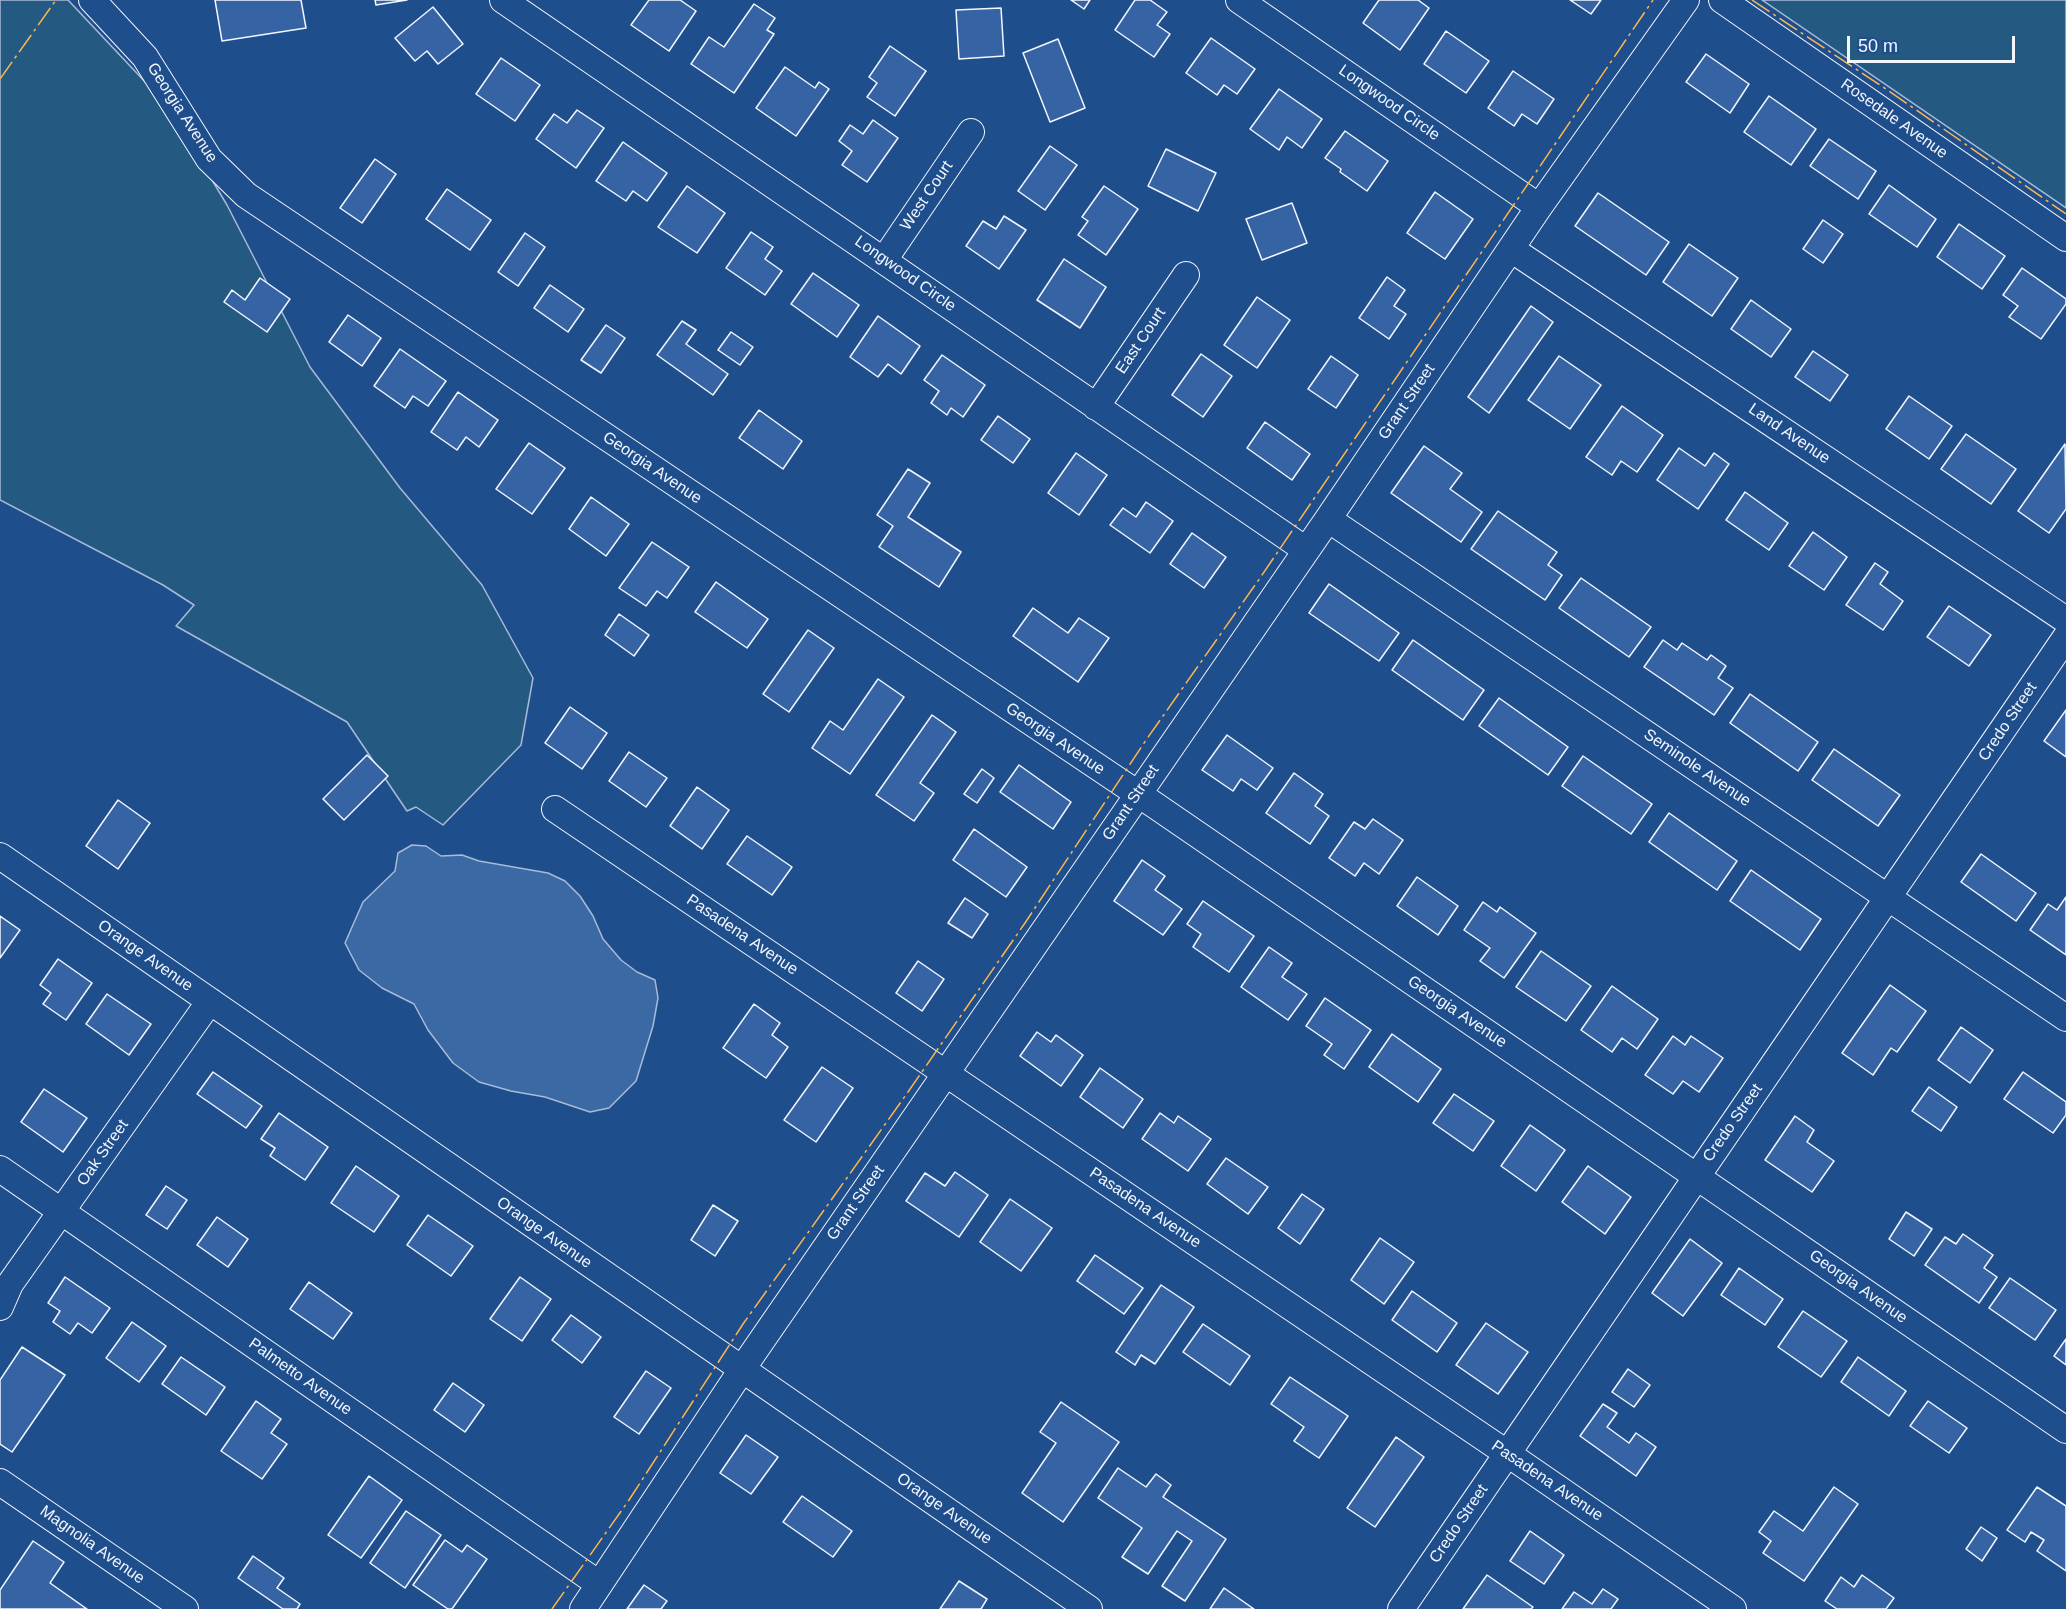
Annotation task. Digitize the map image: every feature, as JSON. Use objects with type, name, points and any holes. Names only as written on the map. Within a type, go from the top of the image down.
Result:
[{"type":"street","name":"Georgia Avenue","points":[[92,0],[145,57],[209,159],[246,195],[1137,794],[2066,1430]]},
{"type":"street","name":"Longwood Circle","points":[[503,0],[1306,550]]},
{"type":"street","name":"Longwood Circle","points":[[1239,0],[1539,207]]},
{"type":"street","name":"Grant Street","points":[[583,1609],[742,1370],[1328,519],[1539,207],[1686,0]]},
{"type":"street","name":"Rosedale Avenue","points":[[1722,0],[2066,238]]},
{"type":"street","name":"West Court","points":[[884,260],[971,132]]},
{"type":"street","name":"Land Avenue","points":[[1511,249],[2066,620]]},
{"type":"street","name":"East Court","points":[[1096,406],[1186,276]]},
{"type":"street","name":"Seminole Avenue","points":[[1328,519],[2066,1018]]},
{"type":"street","name":"Credo Street","points":[[1401,1609],[2066,637]]},
{"type":"street","name":"Pasadena Avenue","points":[[555,808],[1733,1609]]},
{"type":"street","name":"Orange Avenue","points":[[0,856],[1089,1609]]},
{"type":"street","name":"Oak Street","points":[[0,1307],[10,1284],[210,1001]]},
{"type":"street","name":"Palmetto Avenue","points":[[0,1169],[599,1584]]},
{"type":"street","name":"Magnolia Avenue","points":[[0,1482],[185,1609]]},
{"type":"shaded area","points":[[0,0],[68,0],[147,84],[199,167],[212,180],[227,205],[310,367],[400,488],[482,585],[533,678],[521,745],[443,825],[416,807],[407,811],[347,722],[176,626],[194,605],[163,585],[0,500]]},
{"type":"shaded area","points":[[1762,0],[2066,0],[2066,208]]},
{"type":"shaded area","points":[[412,845],[426,846],[441,856],[462,855],[479,861],[548,873],[565,881],[580,896],[593,916],[603,939],[621,960],[637,972],[655,980],[658,998],[653,1026],[636,1081],[609,1108],[590,1112],[545,1097],[479,1082],[453,1063],[428,1030],[414,1004],[382,988],[359,970],[345,943],[363,902],[395,871],[398,853]]},
{"type":"building","points":[[215,0],[301,0],[306,28],[222,41]]},
{"type":"building","points":[[375,0],[407,0],[376,5]]},
{"type":"building","points":[[649,0],[680,0],[696,11],[669,51],[631,25]]},
{"type":"building","points":[[1071,0],[1090,0],[1084,9]]},
{"type":"building","points":[[1135,0],[1150,0],[1167,12],[1157,25],[1170,34],[1154,57],[1115,30]]},
{"type":"building","points":[[1379,0],[1418,0],[1429,8],[1400,50],[1363,23]]},
{"type":"building","points":[[1570,0],[1601,0],[1591,14]]},
{"type":"building","points":[[754,4],[775,18],[767,30],[774,34],[734,93],[691,64],[709,37],[724,47]]},
{"type":"building","points":[[433,7],[463,44],[438,64],[427,51],[415,61],[395,38]]},
{"type":"building","points":[[1001,8],[1004,56],[959,59],[956,10]]},
{"type":"building","points":[[1446,31],[1489,61],[1466,93],[1424,64]]},
{"type":"building","points":[[1211,38],[1255,69],[1237,94],[1224,85],[1217,95],[1186,73]]},
{"type":"building","points":[[1058,39],[1085,108],[1050,122],[1023,53]]},
{"type":"building","points":[[890,46],[926,71],[895,116],[867,97],[877,83],[869,77]]},
{"type":"building","points":[[1706,54],[1749,84],[1730,113],[1686,82]]},
{"type":"building","points":[[501,58],[540,85],[515,121],[476,94]]},
{"type":"building","points":[[785,67],[815,88],[819,82],[829,89],[796,136],[756,108]]},
{"type":"building","points":[[1513,71],[1554,99],[1537,124],[1522,114],[1514,126],[1488,108]]},
{"type":"building","points":[[1279,89],[1322,119],[1302,148],[1287,137],[1279,150],[1250,129]]},
{"type":"building","points":[[1769,96],[1816,129],[1791,165],[1744,132]]},
{"type":"building","points":[[577,110],[604,128],[576,168],[536,139],[554,114],[567,123]]},
{"type":"building","points":[[873,120],[898,138],[867,182],[842,165],[852,151],[839,141],[850,125],[863,134]]},
{"type":"building","points":[[1345,131],[1388,161],[1367,191],[1325,158]]},
{"type":"building","points":[[1829,139],[1876,171],[1858,199],[1810,166]]},
{"type":"building","points":[[623,142],[667,173],[647,201],[633,191],[626,201],[596,181]]},
{"type":"building","points":[[1050,146],[1077,165],[1045,210],[1018,191]]},
{"type":"building","points":[[1166,149],[1216,173],[1198,211],[1148,186]]},
{"type":"building","points":[[375,159],[396,174],[362,223],[340,208]]},
{"type":"building","points":[[1889,185],[1936,219],[1917,247],[1869,214]]},
{"type":"building","points":[[687,186],[725,213],[697,253],[658,227]]},
{"type":"building","points":[[1104,186],[1138,209],[1106,255],[1078,235],[1088,221],[1082,217]]},
{"type":"building","points":[[447,189],[491,220],[470,250],[426,219]]},
{"type":"building","points":[[1435,192],[1473,219],[1445,259],[1407,233]]},
{"type":"building","points":[[1598,193],[1669,242],[1646,275],[1575,226]]},
{"type":"building","points":[[1292,203],[1307,243],[1262,260],[1246,219]]},
{"type":"building","points":[[1004,216],[1026,230],[999,269],[966,246],[983,221],[996,229]]},
{"type":"building","points":[[1823,220],[1843,234],[1823,263],[1803,249]]},
{"type":"building","points":[[1959,224],[2005,256],[1982,289],[1937,257]]},
{"type":"building","points":[[751,232],[773,247],[765,259],[782,271],[765,295],[726,268]]},
{"type":"building","points":[[525,233],[545,247],[518,286],[498,272]]},
{"type":"building","points":[[1689,244],[1738,278],[1712,316],[1663,282]]},
{"type":"building","points":[[1064,259],[1106,287],[1080,328],[1037,300]]},
{"type":"building","points":[[2022,268],[2066,299],[2066,304],[2041,339],[2009,317],[2018,306],[2003,295]]},
{"type":"building","points":[[813,273],[859,305],[837,337],[791,304]]},
{"type":"building","points":[[1387,277],[1405,290],[1394,306],[1406,314],[1389,339],[1359,318]]},
{"type":"building","points":[[260,278],[290,299],[267,332],[224,302],[232,290],[245,300]]},
{"type":"building","points":[[550,285],[584,309],[568,332],[534,308]]},
{"type":"building","points":[[1257,297],[1290,320],[1257,368],[1224,345]]},
{"type":"building","points":[[1751,300],[1791,329],[1771,357],[1731,329]]},
{"type":"building","points":[[1531,306],[1553,322],[1489,413],[1468,397]]},
{"type":"building","points":[[348,315],[381,338],[362,366],[329,342]]},
{"type":"building","points":[[878,316],[920,346],[901,374],[888,364],[878,377],[850,357]]},
{"type":"building","points":[[682,321],[696,330],[686,344],[728,374],[713,395],[657,355]]},
{"type":"building","points":[[606,325],[625,338],[601,373],[581,360]]},
{"type":"building","points":[[731,332],[753,347],[740,365],[718,350]]},
{"type":"building","points":[[400,349],[446,381],[428,406],[413,396],[405,408],[374,386]]},
{"type":"building","points":[[1813,351],[1848,375],[1830,401],[1795,377]]},
{"type":"building","points":[[1201,354],[1232,376],[1203,417],[1172,395]]},
{"type":"building","points":[[942,355],[985,385],[963,417],[951,408],[947,415],[931,403],[939,391],[924,380]]},
{"type":"building","points":[[1331,356],[1358,375],[1336,408],[1308,389]]},
{"type":"building","points":[[1559,356],[1601,385],[1570,429],[1528,400]]},
{"type":"building","points":[[458,392],[498,420],[479,447],[466,437],[457,450],[431,432]]},
{"type":"building","points":[[1909,396],[1952,426],[1929,459],[1886,429]]},
{"type":"building","points":[[1622,406],[1663,435],[1637,472],[1621,461],[1612,475],[1586,457]]},
{"type":"building","points":[[759,410],[802,441],[783,469],[739,438]]},
{"type":"building","points":[[998,416],[1030,439],[1013,463],[981,440]]},
{"type":"building","points":[[1265,422],[1310,454],[1292,480],[1247,448]]},
{"type":"building","points":[[1966,434],[2016,469],[1991,504],[1941,469]]},
{"type":"building","points":[[529,443],[565,468],[532,514],[496,489]]},
{"type":"building","points":[[2065,444],[2066,509],[2049,533],[2018,511]]},
{"type":"building","points":[[1424,446],[1462,473],[1450,489],[1482,512],[1461,542],[1391,493]]},
{"type":"building","points":[[1679,448],[1705,466],[1714,453],[1729,464],[1698,509],[1657,480]]},
{"type":"building","points":[[1076,453],[1107,475],[1079,515],[1048,493]]},
{"type":"building","points":[[908,469],[930,483],[908,517],[961,552],[939,587],[879,547],[893,526],[877,515]]},
{"type":"building","points":[[1745,492],[1788,523],[1769,550],[1726,520]]},
{"type":"building","points":[[591,497],[629,524],[606,556],[569,529]]},
{"type":"building","points":[[1146,502],[1173,521],[1150,553],[1110,525],[1123,508],[1136,517]]},
{"type":"building","points":[[1498,511],[1557,552],[1548,565],[1562,575],[1545,600],[1471,549]]},
{"type":"building","points":[[1813,532],[1847,557],[1824,590],[1789,566]]},
{"type":"building","points":[[1192,533],[1226,557],[1204,588],[1170,564]]},
{"type":"building","points":[[652,542],[689,567],[667,598],[657,591],[646,606],[619,588]]},
{"type":"building","points":[[1875,563],[1888,572],[1880,584],[1903,601],[1883,630],[1846,605]]},
{"type":"building","points":[[1581,578],[1651,627],[1629,657],[1559,608]]},
{"type":"building","points":[[716,582],[768,619],[747,648],[695,612]]},
{"type":"building","points":[[1329,584],[1399,633],[1379,661],[1309,613]]},
{"type":"building","points":[[1949,606],[1991,635],[1969,666],[1927,637]]},
{"type":"building","points":[[1033,608],[1068,633],[1079,618],[1109,638],[1078,682],[1013,636]]},
{"type":"building","points":[[619,614],[649,635],[634,656],[605,635]]},
{"type":"building","points":[[808,630],[834,648],[789,712],[763,694]]},
{"type":"building","points":[[1413,640],[1484,690],[1463,720],[1392,670]]},
{"type":"building","points":[[1663,640],[1677,650],[1682,643],[1707,660],[1711,655],[1726,666],[1718,678],[1733,688],[1714,715],[1644,667]]},
{"type":"building","points":[[878,679],[904,697],[850,774],[812,748],[830,721],[843,730]]},
{"type":"building","points":[[1750,694],[1818,742],[1798,771],[1730,723]]},
{"type":"building","points":[[1499,698],[1568,747],[1548,775],[1479,726]]},
{"type":"building","points":[[570,707],[607,733],[582,769],[545,743]]},
{"type":"building","points":[[2066,710],[2066,757],[2044,741]]},
{"type":"building","points":[[932,715],[956,732],[920,783],[934,793],[914,821],[876,795]]},
{"type":"building","points":[[1227,735],[1273,768],[1257,790],[1241,779],[1233,791],[1202,770]]},
{"type":"building","points":[[1834,749],[1900,795],[1878,826],[1812,780]]},
{"type":"building","points":[[629,752],[667,778],[646,807],[609,781]]},
{"type":"building","points":[[367,755],[388,776],[344,820],[323,799]]},
{"type":"building","points":[[1583,756],[1652,804],[1631,834],[1562,786]]},
{"type":"building","points":[[1019,765],[1071,802],[1053,829],[1000,792]]},
{"type":"building","points":[[982,769],[994,778],[977,803],[964,794]]},
{"type":"building","points":[[1294,773],[1323,794],[1315,806],[1329,816],[1310,844],[1266,813]]},
{"type":"building","points":[[697,787],[729,810],[702,849],[670,826]]},
{"type":"building","points":[[118,800],[150,823],[118,869],[86,846]]},
{"type":"building","points":[[1669,813],[1737,861],[1717,890],[1649,842]]},
{"type":"building","points":[[1373,819],[1403,840],[1379,874],[1364,863],[1355,876],[1329,858],[1354,822],[1365,829]]},
{"type":"building","points":[[974,829],[1027,867],[1006,897],[953,860]]},
{"type":"building","points":[[747,836],[792,867],[772,895],[727,864]]},
{"type":"building","points":[[1981,854],[2036,893],[2016,921],[1961,882]]},
{"type":"building","points":[[1142,860],[1165,876],[1155,890],[1182,909],[1163,935],[1114,901]]},
{"type":"building","points":[[1751,870],[1821,919],[1800,950],[1730,901]]},
{"type":"building","points":[[1417,877],[1458,906],[1438,935],[1397,906]]},
{"type":"building","points":[[2066,897],[2066,955],[2030,930],[2048,904],[2057,910]]},
{"type":"building","points":[[965,898],[988,914],[972,938],[948,923]]},
{"type":"building","points":[[1203,901],[1254,936],[1229,972],[1193,947],[1201,934],[1187,924]]},
{"type":"building","points":[[1483,902],[1497,912],[1500,907],[1536,933],[1504,978],[1480,961],[1490,948],[1464,930]]},
{"type":"building","points":[[0,916],[20,930],[0,958]]},
{"type":"building","points":[[1269,947],[1292,963],[1282,977],[1307,994],[1288,1020],[1241,987]]},
{"type":"building","points":[[1541,951],[1591,986],[1566,1021],[1516,987]]},
{"type":"building","points":[[58,959],[92,983],[66,1020],[43,1004],[51,993],[40,985]]},
{"type":"building","points":[[918,961],[944,979],[922,1011],[896,993]]},
{"type":"building","points":[[1890,985],[1926,1011],[1897,1052],[1891,1048],[1873,1075],[1842,1053]]},
{"type":"building","points":[[1612,986],[1658,1019],[1637,1049],[1622,1038],[1612,1052],[1581,1030]]},
{"type":"building","points":[[107,994],[151,1024],[129,1055],[86,1024]]},
{"type":"building","points":[[1325,998],[1371,1030],[1344,1069],[1324,1055],[1332,1044],[1306,1026]]},
{"type":"building","points":[[754,1004],[780,1023],[772,1035],[788,1047],[766,1078],[723,1048]]},
{"type":"building","points":[[1961,1027],[1993,1050],[1970,1083],[1938,1060]]},
{"type":"building","points":[[1037,1032],[1051,1042],[1056,1035],[1083,1055],[1061,1086],[1020,1056]]},
{"type":"building","points":[[1392,1034],[1441,1069],[1418,1102],[1369,1067]]},
{"type":"building","points":[[1673,1036],[1685,1045],[1691,1036],[1723,1058],[1699,1092],[1683,1081],[1673,1094],[1645,1075]]},
{"type":"building","points":[[822,1067],[853,1088],[816,1142],[784,1120]]},
{"type":"building","points":[[1100,1068],[1143,1099],[1123,1128],[1080,1097]]},
{"type":"building","points":[[213,1072],[262,1106],[246,1128],[197,1094]]},
{"type":"building","points":[[2023,1072],[2066,1102],[2066,1115],[2053,1133],[2004,1099]]},
{"type":"building","points":[[1929,1087],[1957,1107],[1941,1131],[1912,1111]]},
{"type":"building","points":[[44,1089],[87,1118],[63,1152],[21,1122]]},
{"type":"building","points":[[1454,1094],[1494,1121],[1473,1151],[1433,1123]]},
{"type":"building","points":[[279,1113],[328,1147],[305,1180],[270,1156],[275,1148],[261,1139]]},
{"type":"building","points":[[1160,1113],[1174,1123],[1178,1116],[1211,1139],[1188,1171],[1142,1139]]},
{"type":"building","points":[[1795,1116],[1814,1130],[1807,1142],[1834,1161],[1812,1192],[1765,1160]]},
{"type":"building","points":[[1530,1125],[1565,1150],[1536,1191],[1501,1166]]},
{"type":"building","points":[[1226,1158],[1268,1187],[1248,1214],[1207,1184]]},
{"type":"building","points":[[356,1166],[399,1196],[374,1232],[331,1203]]},
{"type":"building","points":[[1588,1166],[1631,1197],[1605,1234],[1562,1202]]},
{"type":"building","points":[[955,1172],[988,1195],[959,1237],[906,1201],[925,1173],[945,1186]]},
{"type":"building","points":[[166,1186],[187,1200],[167,1229],[146,1215]]},
{"type":"building","points":[[1302,1194],[1324,1209],[1300,1244],[1278,1228]]},
{"type":"building","points":[[1010,1199],[1052,1228],[1021,1271],[980,1242]]},
{"type":"building","points":[[713,1205],[738,1221],[715,1256],[691,1240]]},
{"type":"building","points":[[1906,1212],[1932,1229],[1914,1256],[1889,1239]]},
{"type":"building","points":[[428,1215],[473,1246],[451,1276],[407,1245]]},
{"type":"building","points":[[217,1217],[248,1239],[228,1267],[197,1245]]},
{"type":"building","points":[[1963,1234],[1993,1255],[1984,1268],[1997,1277],[1979,1303],[1925,1265],[1945,1237],[1956,1244]]},
{"type":"building","points":[[1380,1238],[1414,1262],[1384,1304],[1351,1280]]},
{"type":"building","points":[[1690,1239],[1722,1263],[1683,1316],[1652,1293]]},
{"type":"building","points":[[1095,1255],[1143,1288],[1124,1314],[1077,1281]]},
{"type":"building","points":[[1739,1268],[1783,1299],[1765,1325],[1721,1295]]},
{"type":"building","points":[[65,1277],[110,1308],[92,1333],[78,1323],[70,1334],[53,1322],[60,1311],[48,1303]]},
{"type":"building","points":[[520,1277],[551,1299],[522,1341],[490,1319]]},
{"type":"building","points":[[2010,1278],[2056,1310],[2035,1340],[1989,1308]]},
{"type":"building","points":[[309,1282],[352,1313],[333,1339],[290,1309]]},
{"type":"building","points":[[1161,1285],[1194,1307],[1155,1364],[1141,1355],[1135,1365],[1116,1352]]},
{"type":"building","points":[[1412,1291],[1457,1323],[1437,1352],[1392,1320]]},
{"type":"building","points":[[1803,1311],[1847,1341],[1821,1377],[1778,1347]]},
{"type":"building","points":[[571,1315],[601,1337],[582,1363],[552,1340]]},
{"type":"building","points":[[132,1322],[166,1346],[139,1382],[106,1358]]},
{"type":"building","points":[[1486,1323],[1528,1352],[1498,1394],[1456,1365]]},
{"type":"building","points":[[1203,1324],[1250,1356],[1230,1385],[1183,1352]]},
{"type":"building","points":[[2066,1339],[2066,1365],[2054,1356]]},
{"type":"building","points":[[22,1347],[65,1375],[12,1452],[0,1444],[0,1380]]},
{"type":"building","points":[[181,1357],[225,1387],[206,1415],[162,1384]]},
{"type":"building","points":[[1858,1357],[1906,1391],[1889,1416],[1841,1382]]},
{"type":"building","points":[[1628,1369],[1650,1385],[1634,1407],[1612,1392]]},
{"type":"building","points":[[646,1371],[671,1388],[639,1434],[614,1417]]},
{"type":"building","points":[[1290,1377],[1348,1416],[1319,1458],[1294,1441],[1304,1427],[1271,1404]]},
{"type":"building","points":[[453,1383],[484,1405],[465,1432],[434,1410]]},
{"type":"building","points":[[256,1401],[281,1419],[271,1433],[287,1444],[262,1479],[221,1451]]},
{"type":"building","points":[[1928,1401],[1967,1428],[1949,1453],[1910,1426]]},
{"type":"building","points":[[1061,1402],[1119,1442],[1063,1522],[1022,1493],[1056,1443],[1040,1432]]},
{"type":"building","points":[[1603,1404],[1617,1413],[1607,1427],[1629,1443],[1636,1433],[1656,1447],[1636,1476],[1580,1436]]},
{"type":"building","points":[[746,1435],[778,1457],[751,1494],[720,1473]]},
{"type":"building","points":[[1396,1437],[1424,1457],[1375,1527],[1347,1508]]},
{"type":"building","points":[[1118,1468],[1146,1487],[1156,1474],[1171,1485],[1163,1497],[1226,1539],[1185,1601],[1162,1586],[1192,1541],[1177,1531],[1148,1574],[1122,1557],[1142,1528],[1098,1498]]},
{"type":"building","points":[[369,1476],[402,1500],[361,1558],[328,1535]]},
{"type":"building","points":[[1834,1487],[1858,1504],[1804,1581],[1763,1553],[1771,1541],[1759,1532],[1774,1511],[1803,1531]]},
{"type":"building","points":[[2037,1487],[2066,1506],[2066,1571],[2037,1551],[2044,1540],[2031,1532],[2025,1542],[2007,1530]]},
{"type":"building","points":[[802,1496],[852,1531],[833,1557],[783,1522]]},
{"type":"building","points":[[406,1511],[441,1535],[405,1588],[370,1563]]},
{"type":"building","points":[[1981,1527],[1997,1538],[1982,1561],[1966,1549]]},
{"type":"building","points":[[1530,1531],[1564,1555],[1544,1584],[1510,1561]]},
{"type":"building","points":[[445,1540],[462,1552],[467,1545],[487,1559],[452,1609],[448,1609],[413,1585]]},
{"type":"building","points":[[33,1541],[64,1562],[50,1583],[87,1609],[0,1609],[0,1590]]},
{"type":"building","points":[[253,1556],[284,1578],[277,1588],[300,1604],[297,1609],[283,1609],[238,1578]]},
{"type":"building","points":[[1487,1575],[1533,1607],[1531,1609],[1463,1609]]},
{"type":"building","points":[[1862,1575],[1894,1598],[1886,1609],[1837,1609],[1825,1601],[1841,1577],[1854,1587]]},
{"type":"building","points":[[959,1581],[987,1599],[981,1609],[940,1609]]},
{"type":"building","points":[[644,1585],[667,1601],[661,1609],[627,1609]]},
{"type":"building","points":[[1224,1588],[1254,1609],[1210,1609]]},
{"type":"building","points":[[1603,1589],[1618,1599],[1611,1609],[1562,1609],[1574,1592],[1592,1604]]},
{"type":"power","points":[[0,79],[56,0]]},
{"type":"power","points":[[552,1609],[629,1500],[743,1324],[1025,923],[1144,743],[1260,578],[1653,0]]},
{"type":"power","points":[[1752,0],[1886,89],[2066,214]]}]
